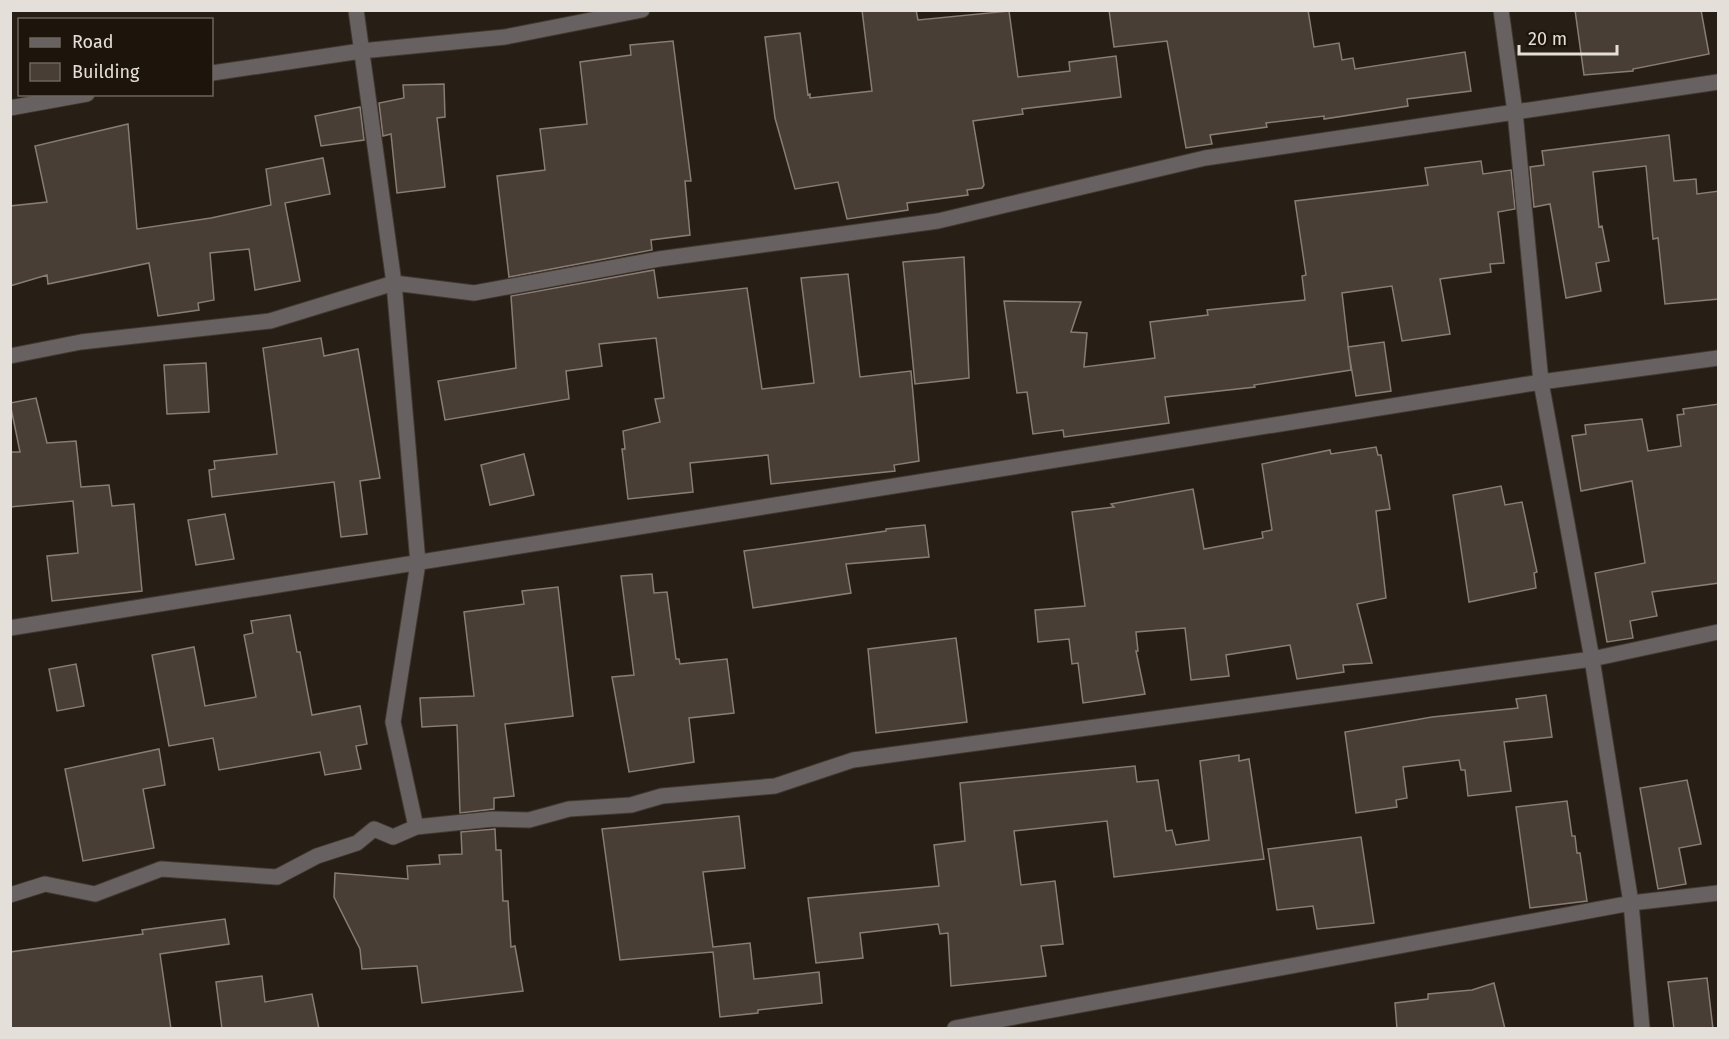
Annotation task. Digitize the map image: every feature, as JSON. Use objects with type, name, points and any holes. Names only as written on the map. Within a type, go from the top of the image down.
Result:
[{"type":"street","points":[[356,10],[394,283],[418,563],[393,722],[416,827]]},
{"type":"street","points":[[213,73],[361,51],[505,38],[642,10]]},
{"type":"street","points":[[1502,10],[1515,112],[1541,382],[1592,659],[1631,903],[1641,1029]]},
{"type":"street","points":[[10,356],[81,342],[270,321],[394,283],[474,293],[659,259],[938,221],[1204,158],[1719,82]]},
{"type":"street","points":[[10,108],[76,96]]},
{"type":"street","points":[[10,628],[1541,382],[1719,358]]},
{"type":"street","points":[[10,895],[45,884],[95,894],[161,869],[277,877],[316,856],[357,843],[374,830],[393,837],[416,827],[493,819],[528,820],[569,809],[631,805],[662,796],[775,786],[853,760],[1592,659],[1719,632]]},
{"type":"street","points":[[955,1029],[1035,1022],[1631,903],[1719,893]]},
{"type":"building","points":[[862,10],[916,10],[918,20],[1009,11],[1018,77],[1070,71],[1069,62],[1116,56],[1121,97],[1022,109],[1023,114],[973,121],[984,185],[982,188],[967,190],[968,195],[907,203],[908,210],[847,219],[838,182],[795,189],[775,118],[765,37],[800,33],[810,98],[872,91]]},
{"type":"building","points":[[1109,10],[1308,10],[1314,47],[1339,43],[1342,60],[1353,58],[1355,69],[1465,52],[1471,91],[1407,99],[1408,106],[1324,119],[1324,116],[1266,123],[1267,127],[1210,135],[1212,144],[1186,148],[1167,41],[1114,47]]},
{"type":"building","points":[[1575,10],[1701,10],[1709,54],[1633,69],[1633,71],[1584,75]]},
{"type":"building","points":[[673,41],[691,181],[685,181],[690,235],[651,240],[652,250],[509,277],[497,176],[545,170],[540,129],[587,124],[580,62],[631,55],[630,45]]},
{"type":"building","points":[[444,84],[445,117],[437,118],[445,187],[397,193],[391,134],[383,136],[379,103],[404,98],[403,85]]},
{"type":"building","points":[[360,107],[364,140],[321,146],[315,116]]},
{"type":"building","points":[[128,124],[137,229],[211,218],[271,205],[266,169],[323,158],[330,194],[285,203],[300,281],[255,290],[249,249],[210,253],[214,300],[198,303],[199,310],[158,316],[149,263],[48,284],[47,275],[10,286],[10,206],[47,202],[35,146]]},
{"type":"building","points":[[1669,135],[1674,181],[1696,179],[1697,194],[1719,191],[1719,299],[1665,304],[1658,238],[1653,239],[1646,166],[1593,172],[1599,227],[1602,226],[1609,261],[1596,263],[1601,291],[1566,298],[1550,204],[1534,207],[1530,167],[1544,165],[1542,151]]},
{"type":"building","points":[[1481,161],[1483,174],[1511,170],[1515,209],[1498,212],[1504,263],[1490,264],[1491,272],[1440,279],[1450,334],[1402,341],[1392,286],[1342,293],[1351,370],[1254,385],[1255,387],[1165,397],[1169,423],[1064,437],[1063,430],[1033,434],[1027,392],[1017,393],[1004,301],[1081,302],[1071,332],[1087,333],[1084,367],[1155,358],[1150,322],[1208,315],[1207,310],[1305,300],[1302,276],[1306,275],[1295,201],[1428,185],[1425,168]]},
{"type":"building","points":[[964,257],[969,378],[915,384],[903,262]]},
{"type":"building","points":[[654,270],[658,298],[747,288],[762,389],[814,383],[801,278],[848,274],[860,377],[911,371],[919,461],[894,465],[895,471],[771,484],[768,455],[690,463],[693,492],[628,499],[622,449],[625,449],[623,431],[660,422],[655,399],[664,398],[656,338],[599,344],[602,366],[566,371],[569,399],[445,420],[438,381],[516,368],[511,296]]},
{"type":"building","points":[[321,338],[324,356],[358,349],[380,478],[360,481],[367,534],[341,537],[334,482],[212,497],[209,470],[215,469],[214,461],[277,454],[263,348]]},
{"type":"building","points":[[1384,342],[1391,391],[1356,396],[1348,347]]},
{"type":"building","points":[[206,363],[209,412],[167,414],[164,365]]},
{"type":"building","points":[[36,398],[47,443],[76,441],[81,487],[109,485],[112,506],[134,504],[142,591],[52,601],[47,556],[78,553],[73,501],[10,507],[10,452],[20,452],[10,403]]},
{"type":"building","points":[[1719,404],[1719,583],[1652,592],[1657,616],[1630,621],[1633,638],[1607,642],[1595,573],[1645,563],[1632,481],[1581,491],[1572,436],[1586,434],[1585,425],[1642,419],[1648,451],[1681,446],[1677,415],[1684,414],[1683,409]]},
{"type":"building","points":[[1376,447],[1378,455],[1381,455],[1390,509],[1376,511],[1386,598],[1357,604],[1372,663],[1343,665],[1344,672],[1297,679],[1290,645],[1226,655],[1229,676],[1191,680],[1185,628],[1136,632],[1138,651],[1136,651],[1145,694],[1083,703],[1078,663],[1072,664],[1069,639],[1038,642],[1035,610],[1085,606],[1072,512],[1114,507],[1111,504],[1193,489],[1204,549],[1263,538],[1262,532],[1272,530],[1262,464],[1330,450],[1331,454]]},
{"type":"building","points":[[524,454],[534,495],[490,505],[481,465]]},
{"type":"building","points":[[1501,486],[1505,505],[1522,502],[1537,572],[1534,573],[1536,588],[1469,602],[1453,495]]},
{"type":"building","points":[[225,514],[234,559],[196,565],[188,520]]},
{"type":"building","points":[[925,525],[929,557],[846,564],[851,593],[753,608],[744,551]]},
{"type":"building","points":[[652,574],[654,593],[667,592],[676,659],[679,659],[680,664],[727,659],[734,713],[689,718],[694,762],[629,772],[612,677],[634,675],[621,576]]},
{"type":"building","points":[[558,587],[573,716],[505,724],[514,796],[494,798],[494,809],[460,813],[457,725],[422,727],[420,698],[474,696],[464,612],[524,604],[522,591]]},
{"type":"building","points":[[290,615],[297,652],[300,652],[312,715],[360,706],[367,744],[356,746],[361,769],[325,775],[320,752],[219,770],[213,738],[169,746],[152,655],[194,647],[205,706],[256,697],[244,635],[253,633],[251,621]]},
{"type":"building","points":[[956,638],[967,722],[876,733],[868,649]]},
{"type":"building","points":[[76,664],[84,706],[57,711],[49,669]]},
{"type":"building","points":[[1546,695],[1552,737],[1504,742],[1511,791],[1468,796],[1465,770],[1461,770],[1459,760],[1403,767],[1407,798],[1396,800],[1397,807],[1356,813],[1345,732],[1432,717],[1518,708],[1516,699]]},
{"type":"building","points":[[159,749],[165,785],[143,789],[154,848],[83,861],[65,769]]},
{"type":"building","points":[[1239,755],[1239,761],[1249,759],[1264,859],[1114,877],[1107,821],[1014,831],[1021,885],[1055,881],[1063,944],[1041,946],[1046,976],[951,986],[948,933],[940,934],[938,924],[860,933],[863,958],[816,963],[808,898],[939,886],[934,845],[965,841],[960,783],[1135,766],[1137,782],[1158,780],[1166,831],[1172,830],[1176,845],[1209,840],[1200,761]]},
{"type":"building","points":[[1687,780],[1701,844],[1679,848],[1686,884],[1658,889],[1640,788]]},
{"type":"building","points":[[1567,801],[1572,836],[1575,836],[1577,853],[1580,853],[1587,901],[1530,908],[1516,807]]},
{"type":"building","points":[[739,816],[745,868],[703,872],[713,947],[750,943],[754,979],[819,972],[822,1003],[720,1017],[713,952],[620,960],[602,829]]},
{"type":"building","points":[[495,829],[496,850],[501,850],[503,901],[508,901],[511,947],[515,946],[523,991],[422,1003],[417,966],[362,969],[360,949],[334,897],[335,873],[408,879],[407,866],[440,864],[439,855],[462,854],[461,832]]},
{"type":"building","points":[[1361,837],[1374,923],[1317,929],[1313,906],[1277,910],[1268,849]]},
{"type":"building","points":[[225,919],[229,944],[160,954],[171,1029],[10,1029],[10,952],[143,934],[142,930]]},
{"type":"building","points":[[262,976],[265,1002],[312,994],[319,1029],[222,1029],[216,982]]},
{"type":"building","points":[[1707,978],[1713,1029],[1674,1029],[1668,982]]},
{"type":"building","points":[[1494,983],[1505,1029],[1397,1029],[1395,1003],[1428,999],[1428,994],[1472,990]]}]
